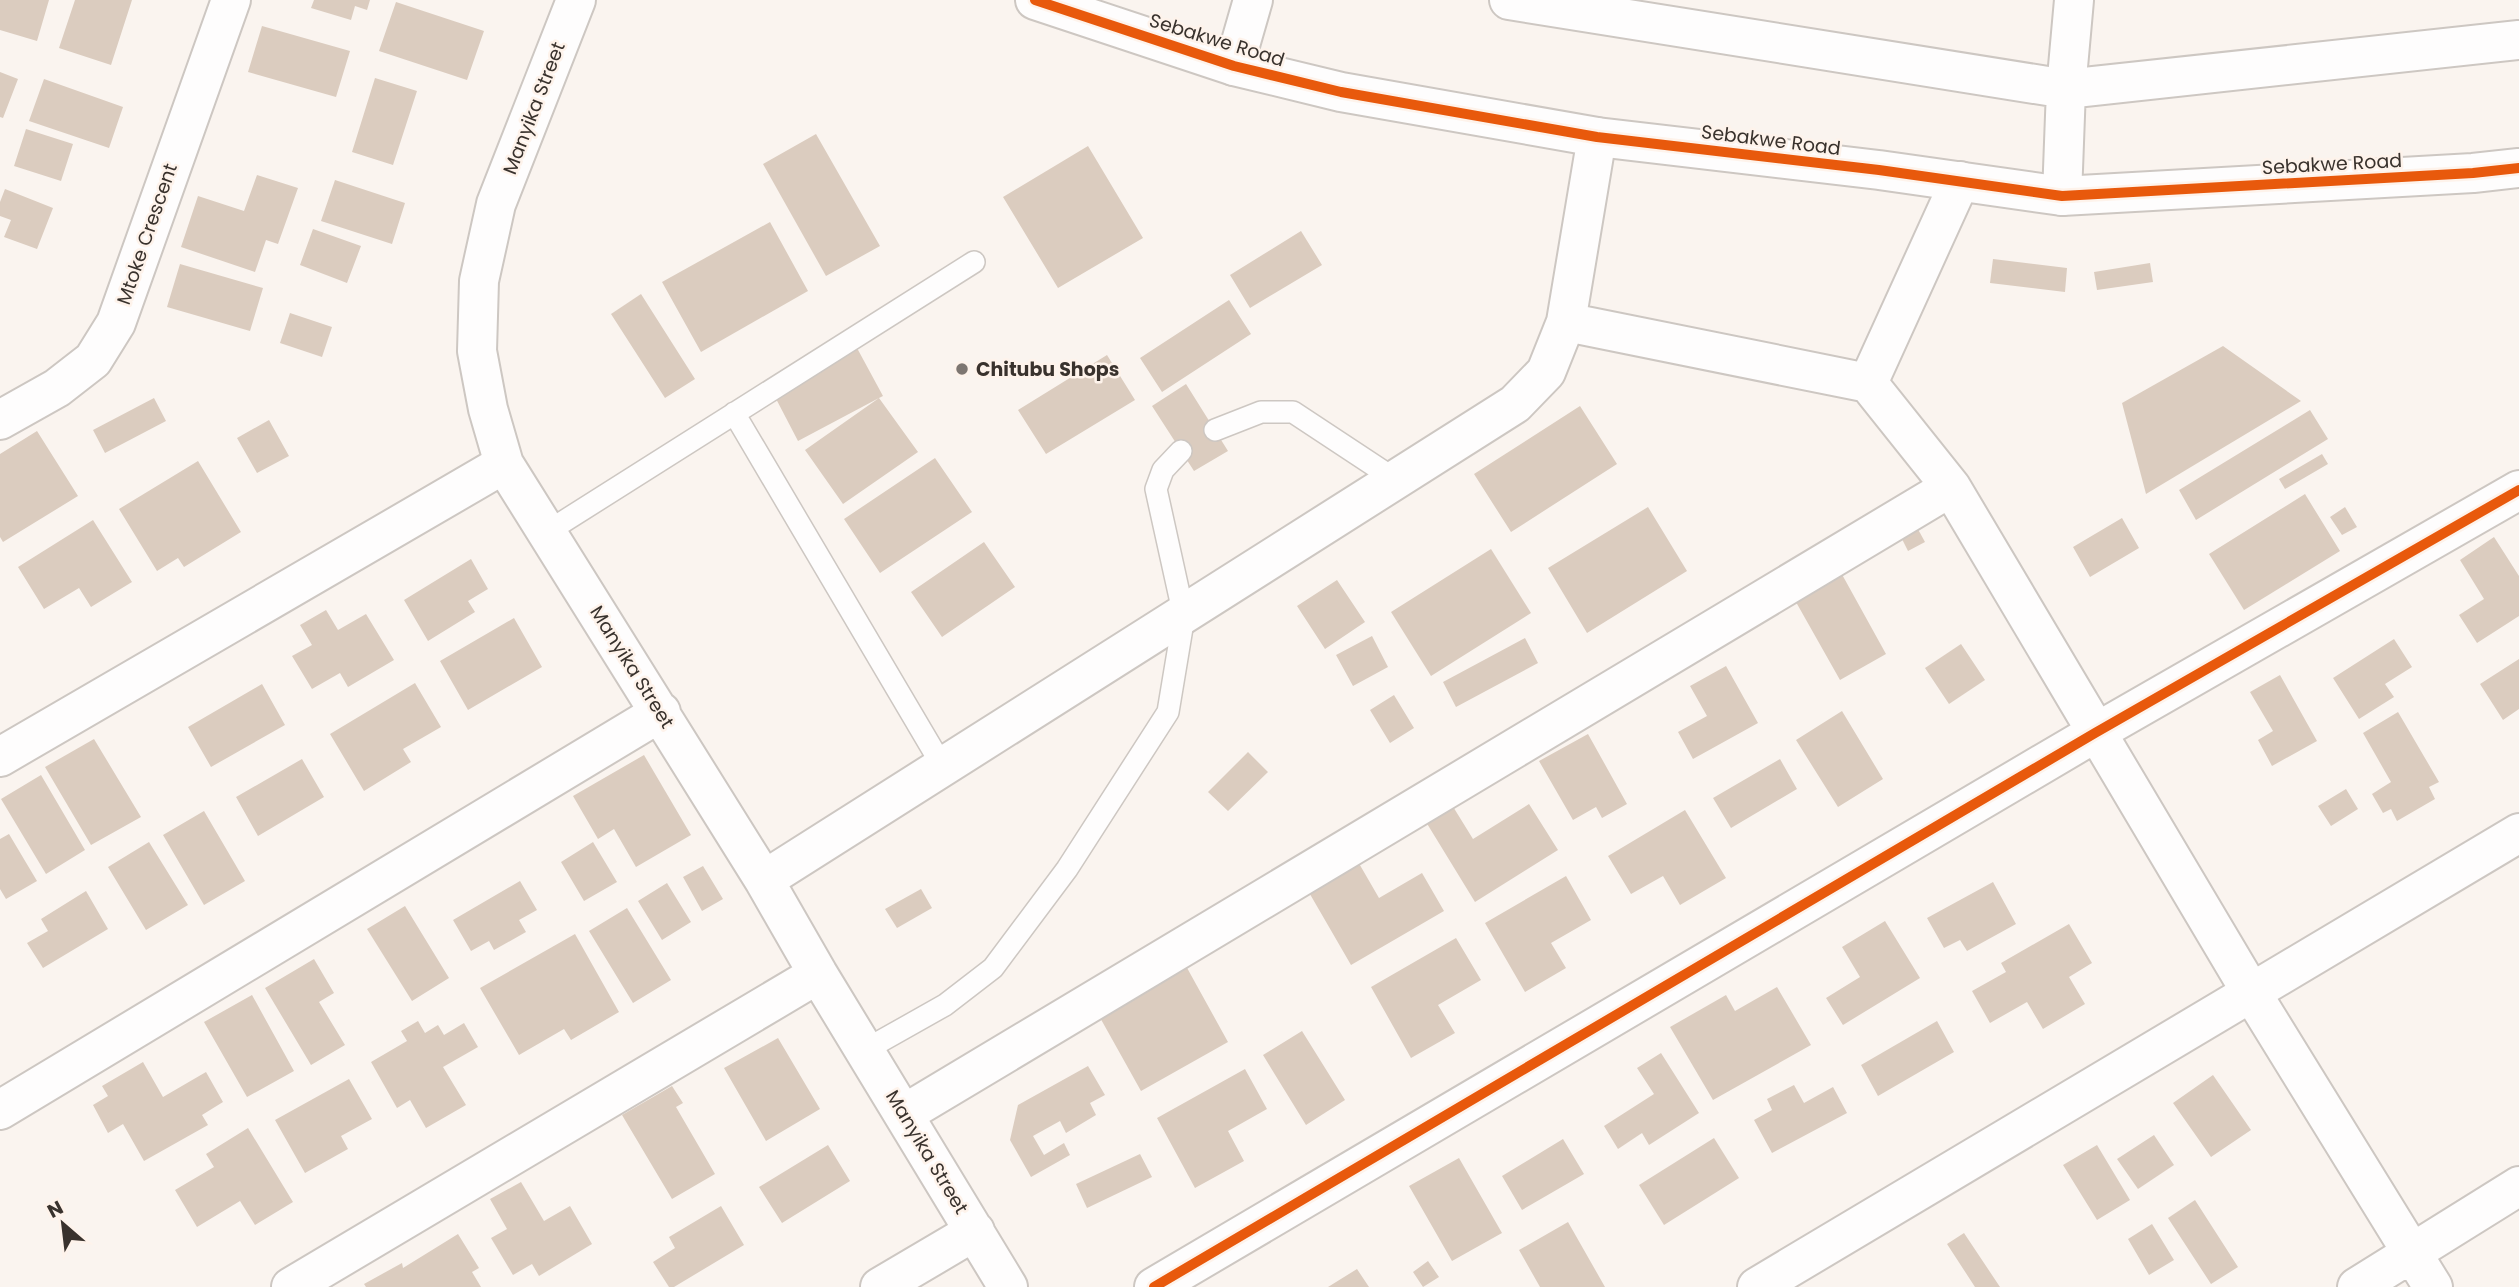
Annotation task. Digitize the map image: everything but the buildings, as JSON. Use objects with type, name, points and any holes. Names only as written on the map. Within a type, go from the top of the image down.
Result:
[{"type":"street","name":"Mtoke Crescent","points":[[0,420],[57,388],[93,360],[116,323],[231,0]]},
{"type":"street","name":"Manyika Street","points":[[576,0],[496,204],[479,281],[477,351],[488,409],[504,464],[764,880],[1008,1287]]},
{"type":"street","name":"Sebakwe Road","points":[[1035,0],[1234,66],[1341,92],[1597,137],[2062,196],[2473,173],[2519,168]]},
{"type":"street","points":[[1234,66],[1253,0]]},
{"type":"street","points":[[1509,0],[2066,89],[2519,40]]},
{"type":"street","points":[[2062,196],[2066,89],[2074,0]]},
{"type":"street","points":[[764,880],[1515,404],[1546,372],[1566,322],[1597,137]]},
{"type":"street","points":[[1868,383],[1960,181]]},
{"type":"street","points":[[1566,322],[1868,383],[1951,487],[2251,992],[2433,1287]]},
{"type":"street","points":[[0,757],[504,464]]},
{"type":"street","points":[[904,1114],[1951,487]]},
{"type":"street","points":[[1154,1287],[2095,733],[2519,491]]},
{"type":"street","points":[[0,1111],[661,712]]},
{"type":"street","points":[[1757,1287],[2519,834]]},
{"type":"street","points":[[291,1287],[818,974]]},
{"type":"street","points":[[2357,1287],[2519,1186]]},
{"type":"street","points":[[880,1287],[975,1231]]},
{"type":"lane","points":[[547,532],[974,262]]},
{"type":"lane","points":[[1215,430],[1261,412],[1293,412],[1396,480]]},
{"type":"lane","points":[[734,413],[943,767]]},
{"type":"lane","points":[[866,1050],[945,1005],[993,968],[1067,869],[1168,712],[1184,615],[1156,489],[1163,470],[1181,451]]},
{"type":"cycle path","points":[[1035,0],[1234,66],[1341,92],[1597,137],[1879,170],[2062,196],[2473,173],[2519,168]]},
{"type":"cycle path","points":[[1154,1287],[2095,733],[2519,490]]},
{"type":"place","name":"Chitubu Shops","points":[[962,369]]}]
